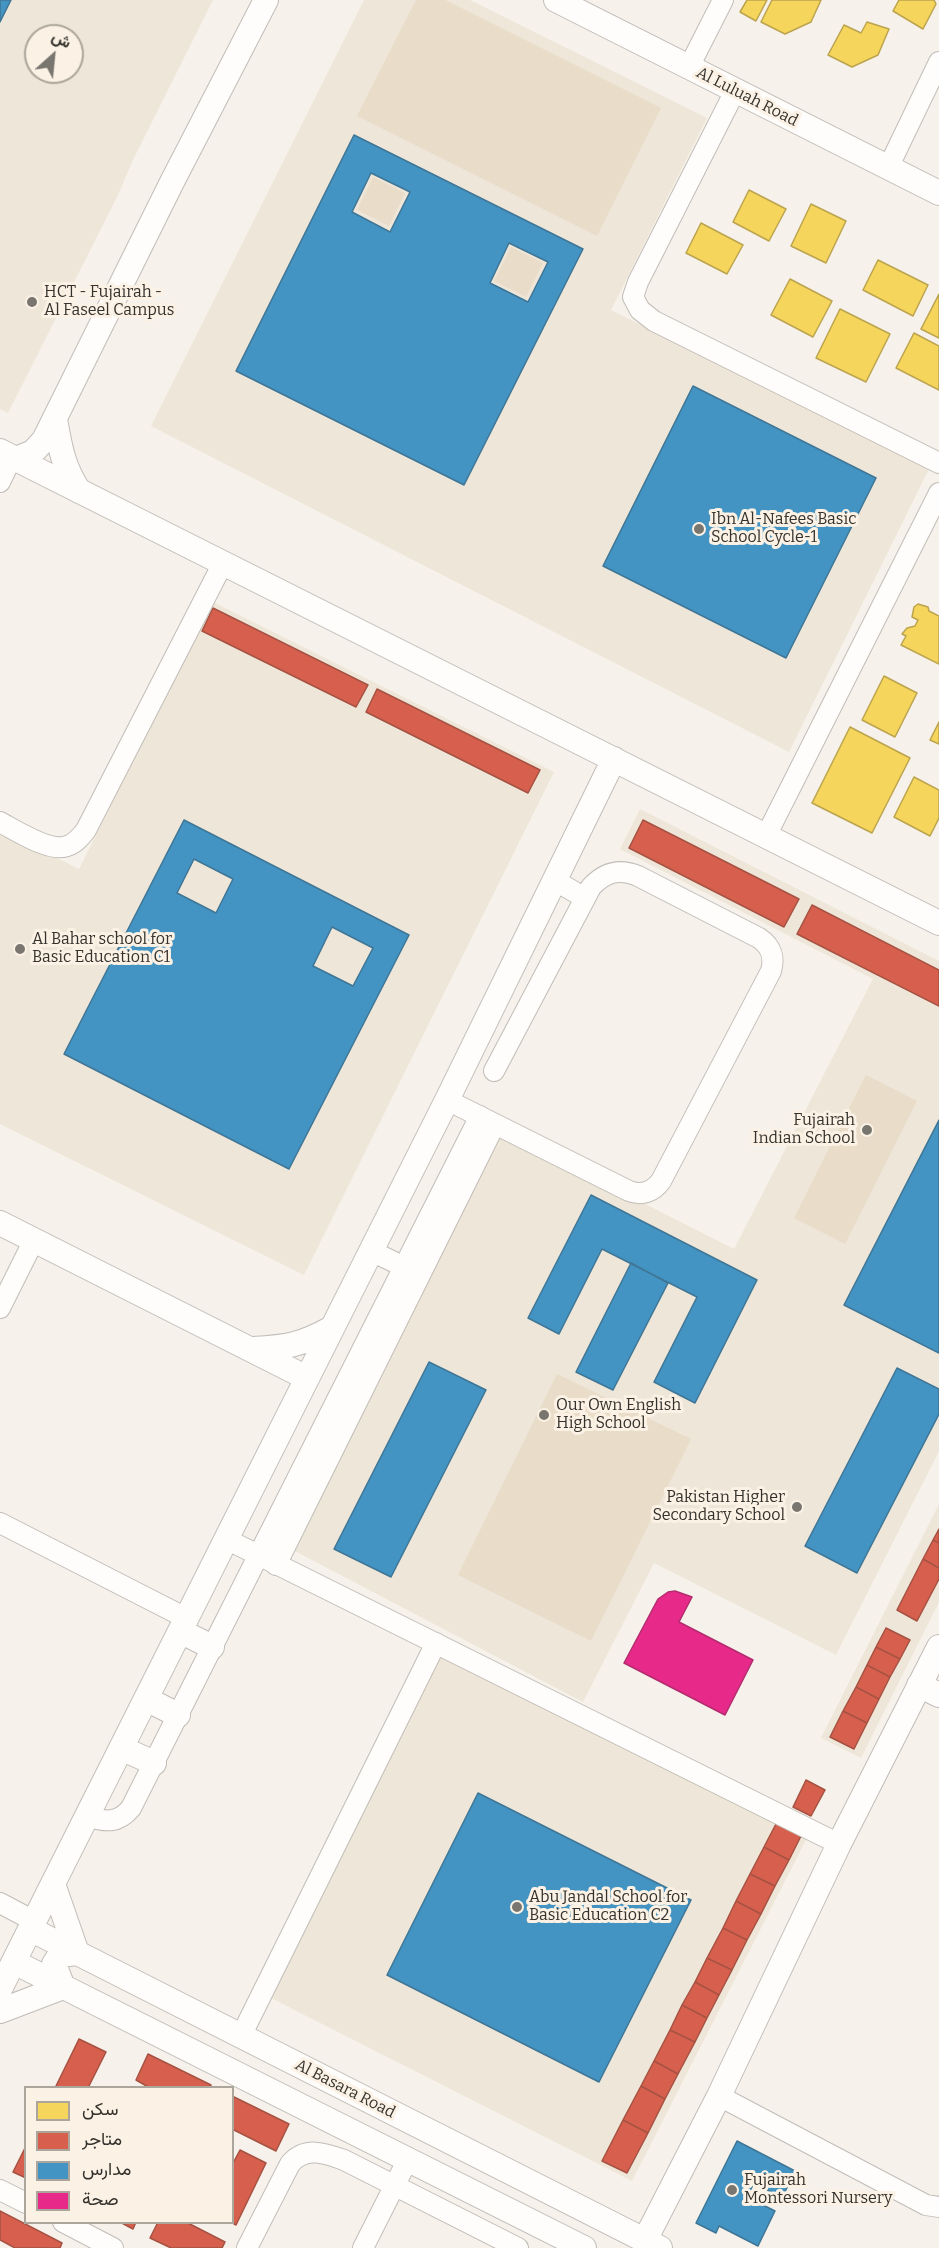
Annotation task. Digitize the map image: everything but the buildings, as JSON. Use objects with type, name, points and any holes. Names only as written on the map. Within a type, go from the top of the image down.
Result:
[{"type":"street","points":[[10,456],[39,448],[266,0]]},
{"type":"street","name":"Al Luluah Road","points":[[556,0],[939,193]]},
{"type":"street","points":[[689,67],[723,0]]},
{"type":"street","points":[[888,168],[939,62]]},
{"type":"street","points":[[735,91],[638,282],[633,297],[640,310],[654,321],[939,463]]},
{"type":"street","points":[[55,419],[63,459],[68,474],[79,491]]},
{"type":"street","points":[[0,482],[10,456]]},
{"type":"street","points":[[10,456],[766,836],[937,917]]},
{"type":"street","points":[[766,836],[939,494]]},
{"type":"street","points":[[0,822],[39,842],[59,848],[75,842],[93,822],[223,563]]},
{"type":"street","points":[[0,1989],[447,1100],[614,759]]},
{"type":"street","points":[[447,1100],[629,1191],[640,1193],[652,1190],[661,1181],[771,971],[772,952],[765,942],[638,876],[617,871],[607,873],[591,886],[494,1071]]},
{"type":"street","points":[[554,880],[585,898]]},
{"type":"street","points":[[276,1565],[412,1271],[487,1120]]},
{"type":"street","points":[[0,1223],[307,1378]]},
{"type":"street","points":[[0,1308],[34,1240]]},
{"type":"street","points":[[371,1251],[412,1271]]},
{"type":"street","points":[[87,1816],[110,1821],[126,1814],[258,1556],[412,1271]]},
{"type":"street","points":[[250,1349],[288,1347],[332,1328]]},
{"type":"street","points":[[250,1349],[280,1377],[289,1401],[282,1427]]},
{"type":"street","points":[[0,1523],[183,1625],[212,1647]]},
{"type":"street","points":[[226,1539],[839,1844]]},
{"type":"street","points":[[241,2036],[436,1643]]},
{"type":"street","points":[[652,2244],[719,2096],[839,1844],[929,1690],[939,1647]]},
{"type":"street","points":[[146,1699],[178,1715]]},
{"type":"street","points":[[121,1748],[154,1763]]},
{"type":"street","points":[[0,2011],[63,1987],[54,1964],[60,1955],[77,1953],[53,1884]]},
{"type":"street","points":[[0,1903],[32,1925]]},
{"type":"street","name":"Al Basara Road","points":[[32,1925],[77,1953],[652,2244]]},
{"type":"street","name":"Al Basara Road","points":[[14,1962],[584,2248]]},
{"type":"street","points":[[719,2096],[926,2205],[939,2207]]},
{"type":"street","points":[[247,2248],[290,2164],[296,2157],[313,2152],[326,2153],[344,2160],[518,2248]]},
{"type":"street","points":[[363,2248],[408,2159]]},
{"type":"street","points":[[0,2190],[24,2202]]},
{"type":"street","points":[[65,2224],[113,2248]]},
{"type":"shaded area","name":"HCT - Fujairah - Al Faseel Campus","points":[[0,0],[213,0],[132,162],[118,195],[8,413],[0,409]]},
{"type":"shaded area","points":[[364,0],[470,0],[707,118],[611,310],[929,469],[789,752],[151,426]]},
{"type":"shaded area","points":[[416,0],[445,0],[661,108],[597,236],[357,116]]},
{"type":"shaded area","points":[[373,177],[405,193],[389,226],[357,210]]},
{"type":"shaded area","points":[[511,247],[543,263],[526,297],[494,281]]},
{"type":"shaded area","points":[[213,602],[554,772],[304,1275],[0,1124],[0,830],[79,869]]},
{"type":"shaded area","points":[[640,809],[939,961],[939,1451],[836,1655],[654,1563],[583,1702],[291,1549],[503,1132],[734,1249],[873,979],[620,849]]},
{"type":"shaded area","points":[[866,1075],[917,1101],[845,1244],[794,1218]]},
{"type":"shaded area","points":[[557,1374],[691,1439],[591,1641],[458,1575]]},
{"type":"shaded area","points":[[939,1504],[939,1602],[861,1758],[821,1738]]},
{"type":"shaded area","name":"Abu Jandal School for Basic Education C2","points":[[439,1654],[810,1832],[632,2181],[267,1996]]},
{"type":"place","name":"HCT - Fujairah - Al Faseel Campus","points":[[32,302]]},
{"type":"place","name":"Ibn Al-Nafees Basic School Cycle-1","points":[[699,529]]},
{"type":"place","name":"Al Bahar school for Basic Education C1","points":[[20,949]]},
{"type":"place","name":"Fujairah Indian School","points":[[867,1130]]},
{"type":"place","name":"Our Own English High School","points":[[544,1415]]},
{"type":"place","name":"Pakistan Higher Secondary School","points":[[797,1507]]},
{"type":"place","name":"Abu Jandal School for Basic Education C2","points":[[517,1907]]},
{"type":"place","name":"Fujairah Montessori Nursery","points":[[732,2190]]}]
